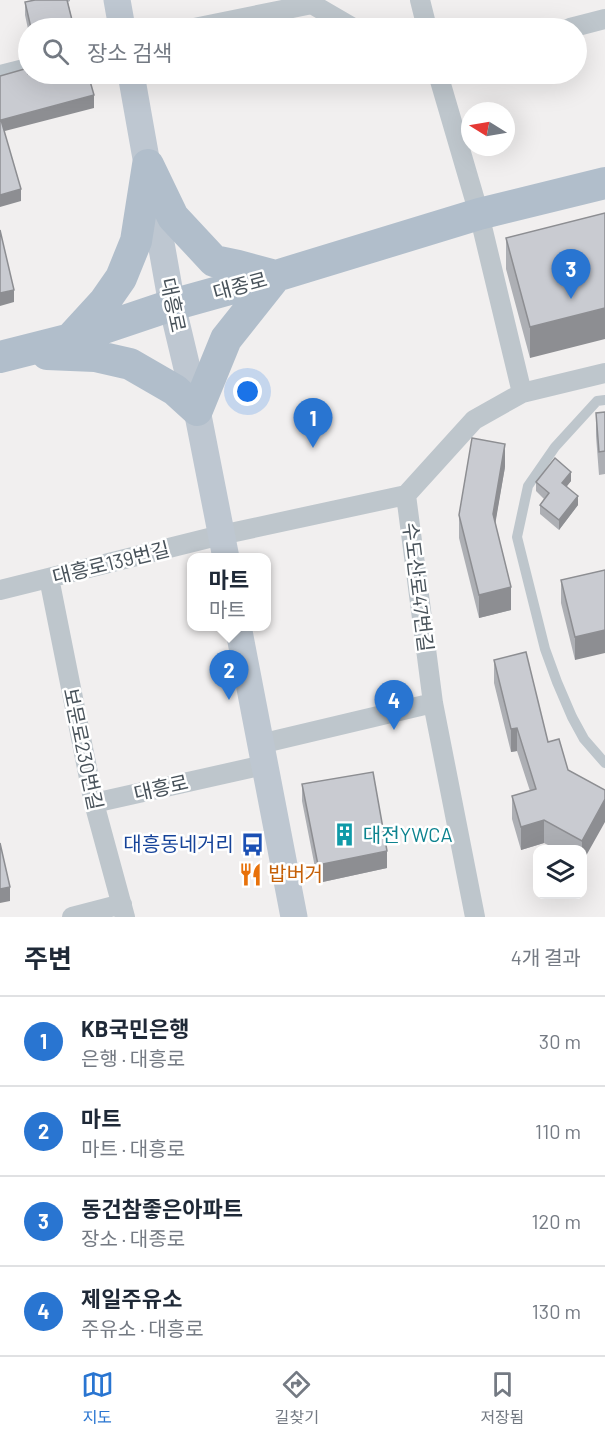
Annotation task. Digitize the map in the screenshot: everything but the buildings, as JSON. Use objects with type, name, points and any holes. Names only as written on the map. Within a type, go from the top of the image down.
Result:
[{"type":"main road","points":[[117,0],[120,18]]},
{"type":"main road","name":"대흥로","points":[[133,84],[172,305],[197,410],[224,547]]},
{"type":"main road","points":[[10,355],[95,356],[130,363],[175,390],[197,410],[226,339],[276,276],[214,261],[173,217],[148,165]]},
{"type":"main road","points":[[71,339],[121,278],[136,241],[148,165]]},
{"type":"main road","name":"대종로","points":[[10,355],[71,339],[172,305],[479,214],[605,183]]},
{"type":"main road","points":[[239,631],[294,917]]},
{"type":"street","points":[[420,0],[424,18]]},
{"type":"street","points":[[243,18],[312,4],[335,18]]},
{"type":"street","points":[[587,24],[605,19]]},
{"type":"street","points":[[0,75],[18,70]]},
{"type":"street","points":[[441,84],[479,214],[522,393]]},
{"type":"street","name":"수도산로47번길","points":[[475,917],[433,703],[406,495],[474,420],[522,393],[605,374]]},
{"type":"street","points":[[224,547],[406,495]]},
{"type":"street","name":"대흥로139번길","points":[[190,553],[224,547]]},
{"type":"street","name":"대흥로139번길","points":[[0,590],[49,578],[187,554]]},
{"type":"street","name":"보문로230번길","points":[[49,578],[94,803],[124,911]]},
{"type":"street","name":"대흥로","points":[[94,803],[433,703]]},
{"type":"street","points":[[72,917],[124,911]]},
{"type":"lane","points":[[605,400],[597,401],[555,447],[528,486],[517,537],[544,649],[572,717],[584,739],[605,763]]},
{"type":"place","name":"동건참좋은아파트","points":[[571,299]]},
{"type":"place","name":"KB국민은행","points":[[313,448]]},
{"type":"place","name":"마트","points":[[229,700]]},
{"type":"place","name":"제일주유소","points":[[394,730]]},
{"type":"place","name":"대전YWCA","points":[[345,835]]},
{"type":"place","name":"대흥동네거리","points":[[252,844]]},
{"type":"place","name":"밥버거","points":[[250,874]]}]
